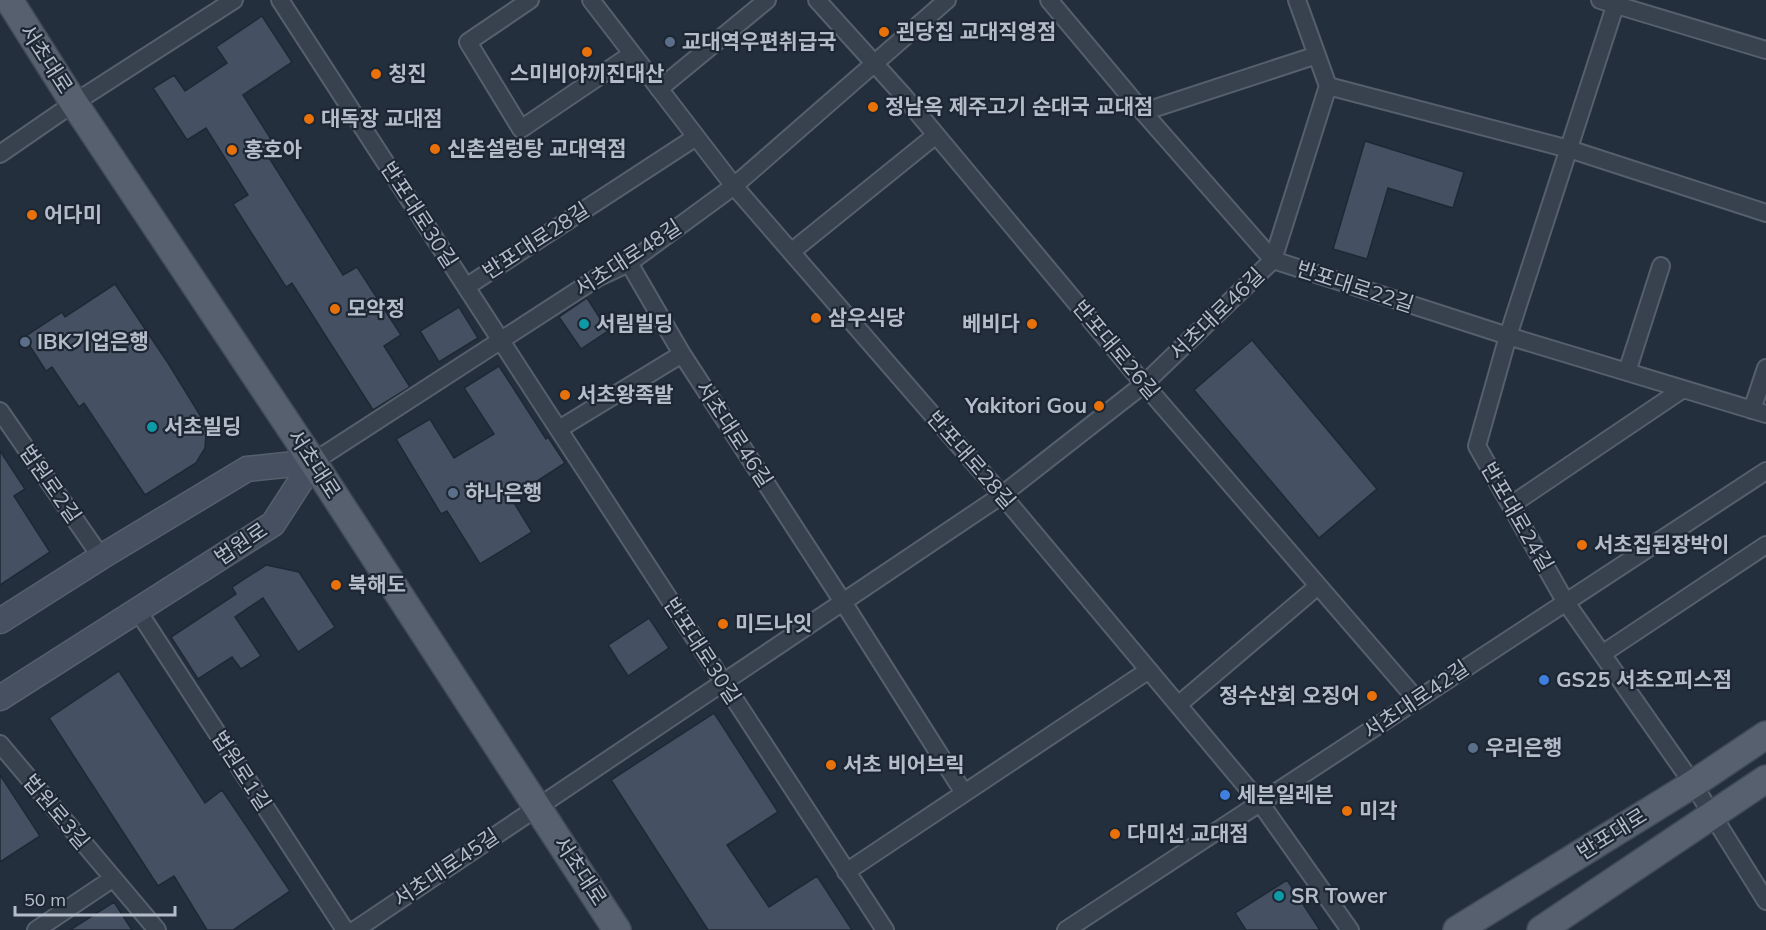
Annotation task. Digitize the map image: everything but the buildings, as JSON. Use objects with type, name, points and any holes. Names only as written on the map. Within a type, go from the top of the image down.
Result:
[{"type":"main road","name":"서초대로","points":[[9,0],[617,930]]},
{"type":"main road","name":"반포대로","points":[[1457,930],[1693,784],[1766,735]]},
{"type":"main road","name":"반포대로","points":[[1541,930],[1766,779]]},
{"type":"street","points":[[0,154],[74,102],[234,0]]},
{"type":"street","name":"반포대로30길","points":[[280,0],[722,683],[885,930]]},
{"type":"street","points":[[530,0],[468,42],[521,129],[632,54]]},
{"type":"street","name":"반포대로28길","points":[[591,0],[735,186],[1002,495],[1261,804],[1350,930]]},
{"type":"street","points":[[658,89],[767,0]]},
{"type":"street","name":"반포대로26길","points":[[817,0],[936,135],[1144,384],[1417,700]]},
{"type":"street","name":"서초대로48길","points":[[313,462],[597,278],[629,263],[735,186],[947,0]]},
{"type":"street","name":"반포대로22길","points":[[1049,0],[1143,112],[1273,260],[1508,336],[1759,412],[1766,368]]},
{"type":"street","points":[[1297,0],[1328,86],[1569,149],[1766,213]]},
{"type":"street","points":[[1611,2],[1766,50]]},
{"type":"street","name":"반포대로24길","points":[[1611,2],[1569,149],[1508,336],[1477,446],[1565,601],[1693,784],[1766,901]]},
{"type":"street","points":[[1143,112],[1317,55]]},
{"type":"street","name":"서초대로46길","points":[[538,806],[1002,495],[1144,384],[1273,260],[1328,86]]},
{"type":"street","points":[[791,252],[936,135]]},
{"type":"street","name":"반포대로28길","points":[[466,287],[696,137]]},
{"type":"street","name":"서초대로46길","points":[[629,263],[682,354],[964,793]]},
{"type":"street","points":[[1627,372],[1661,266]]},
{"type":"street","points":[[559,429],[682,354]]},
{"type":"street","points":[[1511,505],[1683,389]]},
{"type":"street","name":"법원로2길","points":[[0,411],[100,557]]},
{"type":"street","points":[[0,621],[100,557],[247,469],[313,462]]},
{"type":"street","name":"법원로","points":[[0,698],[273,524],[313,462]]},
{"type":"street","name":"서초대로42길","points":[[1066,930],[1766,471]]},
{"type":"street","points":[[1602,654],[1766,545]]},
{"type":"street","points":[[1178,705],[1318,586]]},
{"type":"street","name":"법원로1길","points":[[138,611],[345,930]]},
{"type":"street","points":[[846,872],[1149,670]]},
{"type":"street","name":"법원로3길","points":[[0,744],[157,930]]},
{"type":"street","name":"서초대로45길","points":[[355,930],[538,806]]},
{"type":"street","points":[[36,930],[112,879]]},
{"type":"place","name":"괸당집 교대직영점","points":[[884,32]]},
{"type":"place","name":"교대역우편취급국","points":[[670,42]]},
{"type":"place","name":"스미비야끼진대산","points":[[587,52]]},
{"type":"place","name":"칭진","points":[[376,74]]},
{"type":"place","name":"정남옥 제주고기 순대국 교대점","points":[[873,107]]},
{"type":"place","name":"대독장 교대점","points":[[309,119]]},
{"type":"place","name":"신촌설렁탕 교대역점","points":[[435,149]]},
{"type":"place","name":"홍호아","points":[[232,150]]},
{"type":"place","name":"어다미","points":[[32,215]]},
{"type":"place","name":"모악정","points":[[335,309]]},
{"type":"place","name":"삼우식당","points":[[816,318]]},
{"type":"place","name":"서림빌딩","points":[[584,324]]},
{"type":"place","name":"베비다","points":[[1032,324]]},
{"type":"place","name":"IBK기업은행","points":[[25,342]]},
{"type":"place","name":"서초왕족발","points":[[565,395]]},
{"type":"place","name":"Yakitori Gou","points":[[1099,406]]},
{"type":"place","name":"서초빌딩","points":[[152,427]]},
{"type":"place","name":"하나은행","points":[[453,493]]},
{"type":"place","name":"서초집된장박이","points":[[1582,545]]},
{"type":"place","name":"북해도","points":[[336,585]]},
{"type":"place","name":"미드나잇","points":[[723,624]]},
{"type":"place","name":"GS25 서초오피스점","points":[[1544,680]]},
{"type":"place","name":"정수산회 오징어","points":[[1372,696]]},
{"type":"place","name":"우리은행","points":[[1473,748]]},
{"type":"place","name":"서초 비어브릭","points":[[831,765]]},
{"type":"place","name":"세븐일레븐","points":[[1225,795]]},
{"type":"place","name":"미각","points":[[1347,811]]},
{"type":"place","name":"다미선 교대점","points":[[1115,834]]},
{"type":"place","name":"SR Tower","points":[[1279,896]]}]
